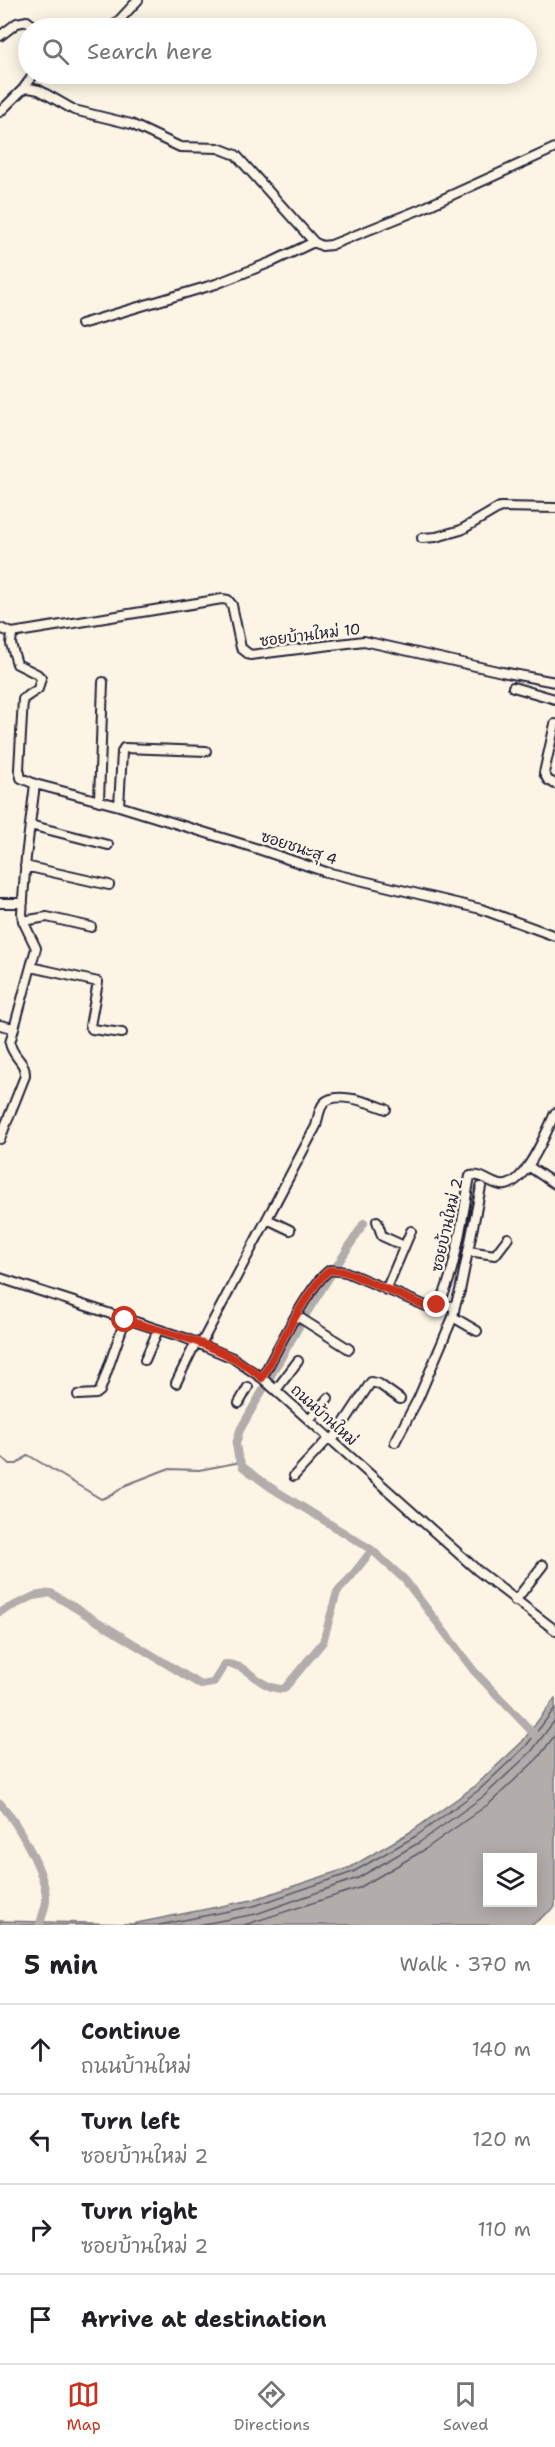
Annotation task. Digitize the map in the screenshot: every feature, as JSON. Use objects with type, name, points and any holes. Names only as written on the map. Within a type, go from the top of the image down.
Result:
[{"type":"street","points":[[121,18],[138,0]]},
{"type":"street","points":[[0,36],[18,23]]},
{"type":"street","points":[[0,112],[27,84]]},
{"type":"street","points":[[23,89],[39,90],[74,110],[131,124],[180,147],[218,148],[236,154],[315,242],[322,246],[332,245],[421,210],[555,148]]},
{"type":"street","points":[[81,324],[216,284],[315,242]]},
{"type":"street","points":[[422,538],[436,537],[461,530],[500,507],[555,508]]},
{"type":"street","name":"ซอยบ้านใหม่ 10","points":[[12,633],[222,598],[228,600],[232,605],[241,648],[250,655],[364,641],[555,682]]},
{"type":"street","points":[[0,628],[12,633],[11,644],[17,664],[41,678],[38,689],[24,697],[21,717],[20,776],[36,784],[25,866],[23,903],[23,921],[35,944],[10,1047],[24,1066],[25,1072],[0,1139]]},
{"type":"street","points":[[99,801],[103,682]]},
{"type":"street","points":[[513,687],[555,699]]},
{"type":"street","points":[[555,724],[544,773],[548,780],[555,784]]},
{"type":"street","points":[[119,806],[124,748],[206,751]]},
{"type":"street","name":"ซอยชนะสุ 4","points":[[36,784],[119,806],[334,875],[481,909],[555,936]]},
{"type":"street","points":[[30,825],[108,845]]},
{"type":"street","points":[[25,866],[109,885]]},
{"type":"street","points":[[0,903],[23,903]]},
{"type":"street","points":[[23,921],[54,918],[91,927]]},
{"type":"street","points":[[31,967],[98,982],[90,1026],[92,1029],[122,1033]]},
{"type":"street","points":[[0,1025],[13,1028]]},
{"type":"street","points":[[176,1383],[316,1126],[322,1105],[336,1098],[360,1100],[386,1108]]},
{"type":"street","name":"ซอยบ้านใหม่ 2","points":[[437,1305],[444,1297],[458,1244],[470,1176],[479,1176],[500,1185],[512,1184],[528,1166],[555,1113]]},
{"type":"street","points":[[545,1133],[555,1137]]},
{"type":"street","points":[[528,1166],[555,1184]]},
{"type":"street","points":[[395,1442],[418,1399],[453,1317],[481,1187]]},
{"type":"street","points":[[267,1219],[290,1230]]},
{"type":"street","points":[[377,1221],[382,1236],[404,1246]]},
{"type":"street","points":[[386,1290],[411,1230]]},
{"type":"street","points":[[468,1251],[481,1251],[495,1255],[508,1238]]},
{"type":"street","points":[[239,1403],[250,1384],[260,1376],[322,1277],[330,1270],[346,1272],[426,1306],[455,1306]]},
{"type":"street","name":"ถนนบ้านใหม่","points":[[0,1278],[198,1343],[233,1358],[260,1376],[477,1570],[555,1630]]},
{"type":"street","points":[[297,1316],[350,1349]]},
{"type":"street","points":[[453,1317],[477,1331]]},
{"type":"street","points":[[78,1395],[96,1394],[100,1391],[125,1320]]},
{"type":"street","points":[[145,1360],[158,1330]]},
{"type":"street","points":[[276,1390],[298,1361]]},
{"type":"street","points":[[294,1476],[330,1439],[371,1382],[379,1384],[400,1399]]},
{"type":"street","points":[[309,1420],[328,1398]]},
{"type":"street","points":[[515,1600],[543,1565]]},
{"type":"water","points":[[555,1698],[555,1907],[532,1925],[0,1925],[0,1921],[132,1924],[252,1900],[351,1867],[412,1831],[475,1786],[522,1742]]},
{"type":"waterway","points":[[364,1223],[308,1311],[240,1430],[236,1444],[238,1456],[243,1467],[270,1487],[372,1550],[405,1580],[474,1671],[536,1736]]},
{"type":"waterway","points":[[0,1456],[10,1464],[17,1464],[28,1455],[101,1499],[112,1495],[126,1485],[167,1469],[199,1470],[241,1462]]},
{"type":"waterway","points":[[0,1612],[34,1596],[51,1593],[201,1685],[213,1683],[225,1664],[241,1667],[267,1685],[284,1689],[323,1642],[337,1592],[372,1550]]},
{"type":"waterway","points":[[0,1803],[23,1836],[42,1878],[46,1902],[40,1925]]},
{"type":"route","points":[[125,1320],[216,1350],[242,1363],[262,1378],[300,1310],[322,1277],[330,1270],[346,1272],[426,1306],[437,1305]]}]
